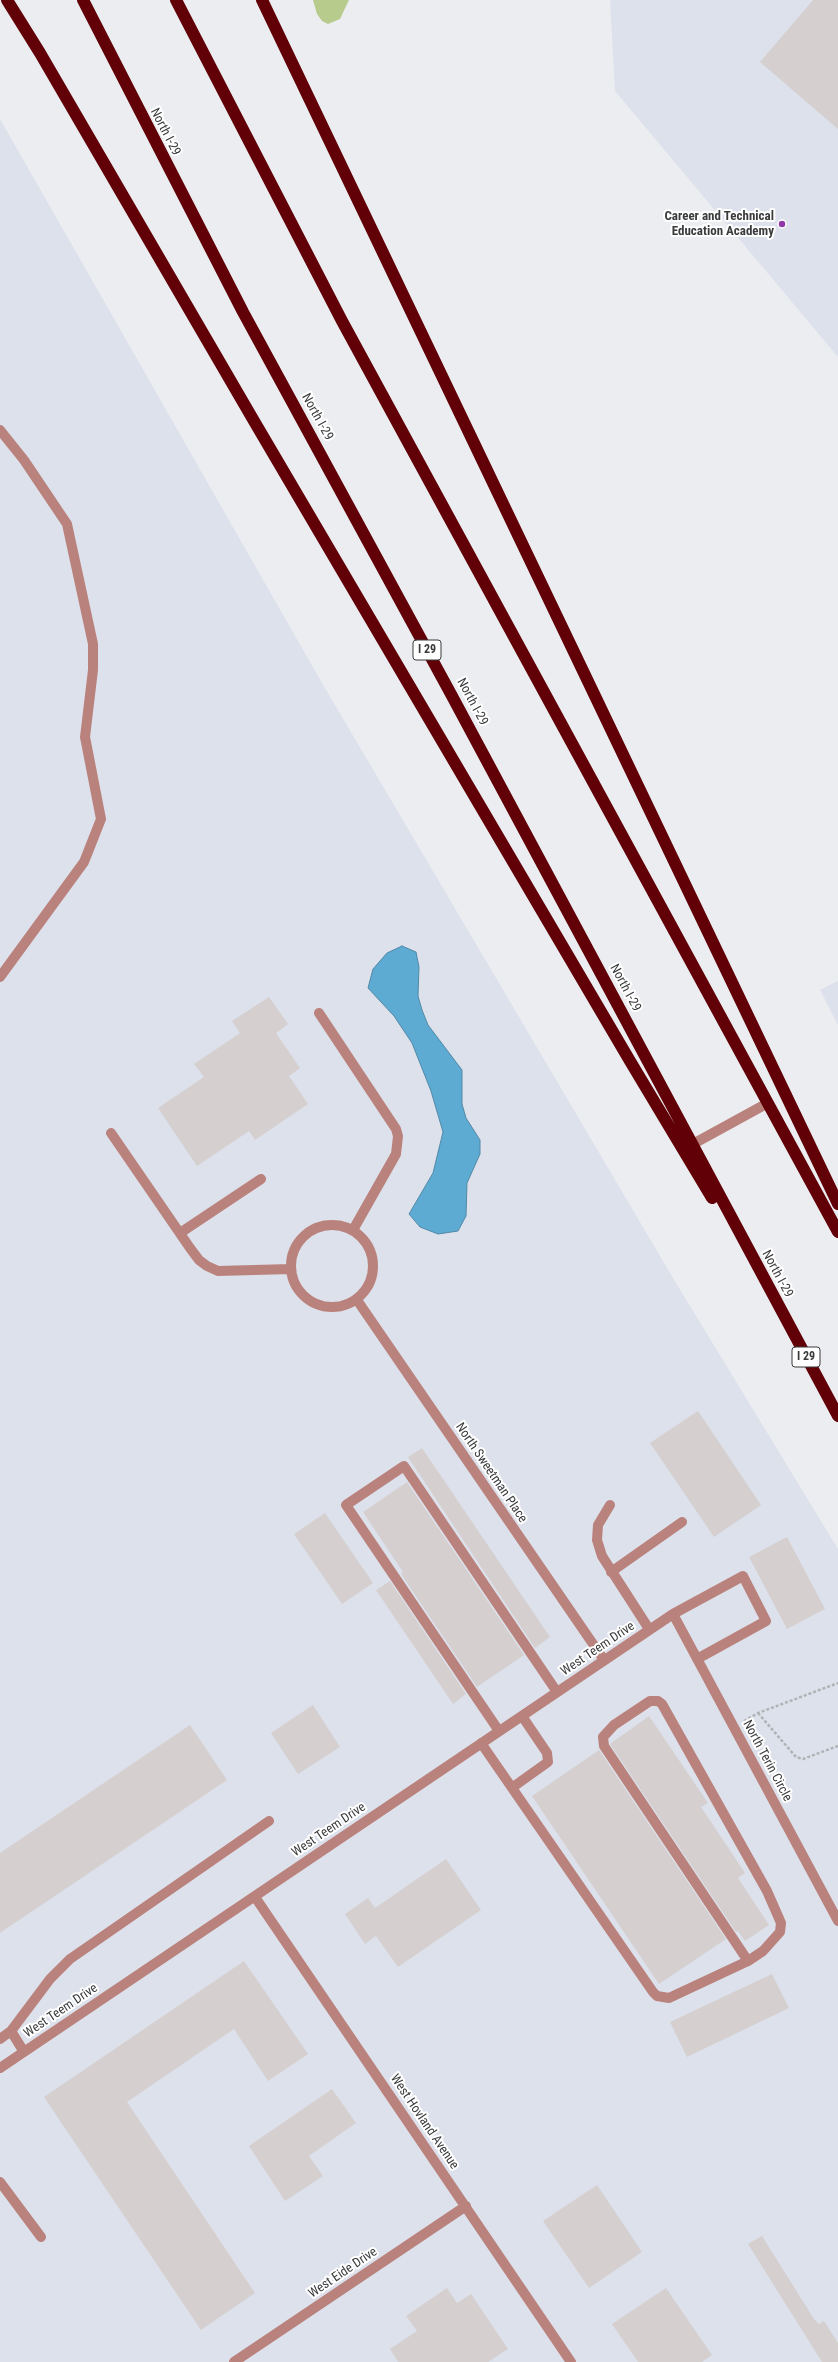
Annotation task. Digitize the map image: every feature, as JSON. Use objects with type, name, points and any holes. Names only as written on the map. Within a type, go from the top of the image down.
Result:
[{"type":"highway","name":"North I-29","points":[[83,0],[243,312],[452,696],[773,1298],[838,1416]]},
{"type":"highway","points":[[176,0],[323,288],[766,1104],[838,1232]]},
{"type":"highway","points":[[262,0],[838,1204]]},
{"type":"highway","points":[[8,2],[40,53],[261,434],[630,1061],[773,1298]]},
{"type":"street","points":[[0,430],[5,433],[67,524],[93,644],[93,670],[85,737],[101,819],[84,862],[0,977]]},
{"type":"street","points":[[319,1013],[396,1129],[398,1136],[396,1154],[353,1230]]},
{"type":"street","points":[[692,1144],[766,1104]]},
{"type":"street","points":[[111,1133],[199,1260],[218,1271],[291,1269]]},
{"type":"street","points":[[180,1234],[261,1179]]},
{"type":"street","points":[[326,1225],[340,1225],[353,1230],[364,1239],[371,1250],[374,1264],[372,1277],[366,1290],[357,1300],[344,1306],[331,1307],[318,1305],[306,1298],[297,1288],[291,1269],[295,1248],[302,1237],[313,1229],[326,1225]]},
{"type":"street","name":"North Sweetman Place","points":[[357,1300],[604,1660]]},
{"type":"street","points":[[499,1731],[346,1505],[404,1466],[557,1692]]},
{"type":"street","points":[[610,1505],[598,1525],[597,1540],[602,1556],[649,1629]]},
{"type":"street","points":[[611,1572],[682,1522]]},
{"type":"street","name":"West Teem Drive","points":[[0,2068],[255,1897],[649,1629],[673,1614],[743,1576],[766,1621],[697,1658]]},
{"type":"street","name":"North Terin Circle","points":[[673,1614],[838,1921]]},
{"type":"street","points":[[482,1743],[657,1996],[669,1998],[748,1961],[772,1943],[780,1932],[781,1923],[767,1891],[662,1704],[658,1701],[650,1701],[606,1732],[602,1737],[604,1746],[748,1961]]},
{"type":"street","points":[[513,1787],[548,1762],[547,1753],[522,1716]]},
{"type":"street","points":[[0,2039],[11,2032],[50,1979],[70,1958],[269,1821]]},
{"type":"street","name":"West Hovland Avenue","points":[[255,1897],[571,2362]]},
{"type":"street","points":[[11,2032],[24,2052]]},
{"type":"street","points":[[0,2182],[41,2237]]},
{"type":"street","name":"West Eide Drive","points":[[234,2362],[466,2206]]},
{"type":"path","points":[[733,1726],[758,1713],[838,1682]]},
{"type":"path","points":[[758,1713],[796,1757],[803,1759],[838,1746]]},
{"type":"shaded area","name":"Career and Technical Education Academy","points":[[610,0],[838,0],[838,357],[615,91]]},
{"type":"shaded area","points":[[0,119],[322,683],[673,1278],[838,1549],[838,2362],[0,2362]]},
{"type":"shaded area","points":[[838,981],[838,1025],[820,990]]},
{"type":"green space","points":[[313,0],[349,0],[340,19],[328,24],[322,21],[317,14]]},
{"type":"water","points":[[402,946],[416,952],[419,967],[418,996],[422,1010],[428,1025],[462,1070],[462,1104],[466,1118],[480,1140],[480,1154],[467,1183],[466,1216],[458,1231],[438,1234],[420,1227],[409,1214],[433,1173],[443,1132],[431,1091],[412,1043],[394,1016],[368,988],[373,969],[387,953]]},
{"type":"building","points":[[813,0],[838,0],[838,129],[760,62]]},
{"type":"building","points":[[269,997],[288,1024],[276,1033],[300,1068],[289,1076],[308,1104],[255,1140],[249,1131],[197,1166],[158,1108],[204,1077],[194,1064],[240,1033],[232,1021]]},
{"type":"building","points":[[698,1411],[761,1505],[714,1537],[650,1443]]},
{"type":"building","points":[[422,1448],[550,1637],[535,1648],[408,1457]]},
{"type":"building","points":[[407,1482],[524,1655],[477,1687],[401,1574],[403,1572],[363,1512]]},
{"type":"building","points":[[325,1513],[373,1583],[342,1604],[294,1534]]},
{"type":"building","points":[[787,1537],[825,1609],[787,1629],[749,1557]]},
{"type":"building","points":[[390,1581],[466,1694],[453,1704],[376,1590]]},
{"type":"building","points":[[313,1705],[340,1747],[298,1774],[271,1733]]},
{"type":"building","points":[[649,1716],[708,1803],[701,1807],[745,1873],[738,1878],[769,1925],[745,1941],[738,1931],[736,1932],[610,1744]]},
{"type":"building","points":[[190,1725],[227,1780],[0,1933],[0,1853]]},
{"type":"building","points":[[599,1750],[726,1939],[659,1984],[532,1796]]},
{"type":"building","points":[[446,1859],[481,1910],[398,1967],[376,1936],[365,1944],[345,1914],[368,1898],[375,1908]]},
{"type":"building","points":[[244,1961],[308,2054],[268,2081],[234,2029],[127,2102],[255,2293],[201,2330],[44,2097]]},
{"type":"building","points":[[772,1974],[789,2008],[687,2057],[670,2022]]},
{"type":"building","points":[[332,2089],[356,2123],[309,2156],[323,2176],[285,2201],[249,2146]]},
{"type":"building","points":[[597,2185],[642,2252],[589,2288],[543,2221]]},
{"type":"building","points":[[762,2236],[814,2319],[819,2324],[824,2321],[838,2343],[838,2362],[822,2362],[748,2244]]},
{"type":"building","points":[[447,2288],[457,2303],[471,2294],[508,2349],[488,2362],[398,2362],[390,2349],[417,2331],[406,2316]]},
{"type":"building","points":[[666,2288],[712,2355],[702,2362],[638,2362],[612,2324]]},
{"type":"place","name":"Career and Technical Education Academy","points":[[782,224]]}]
